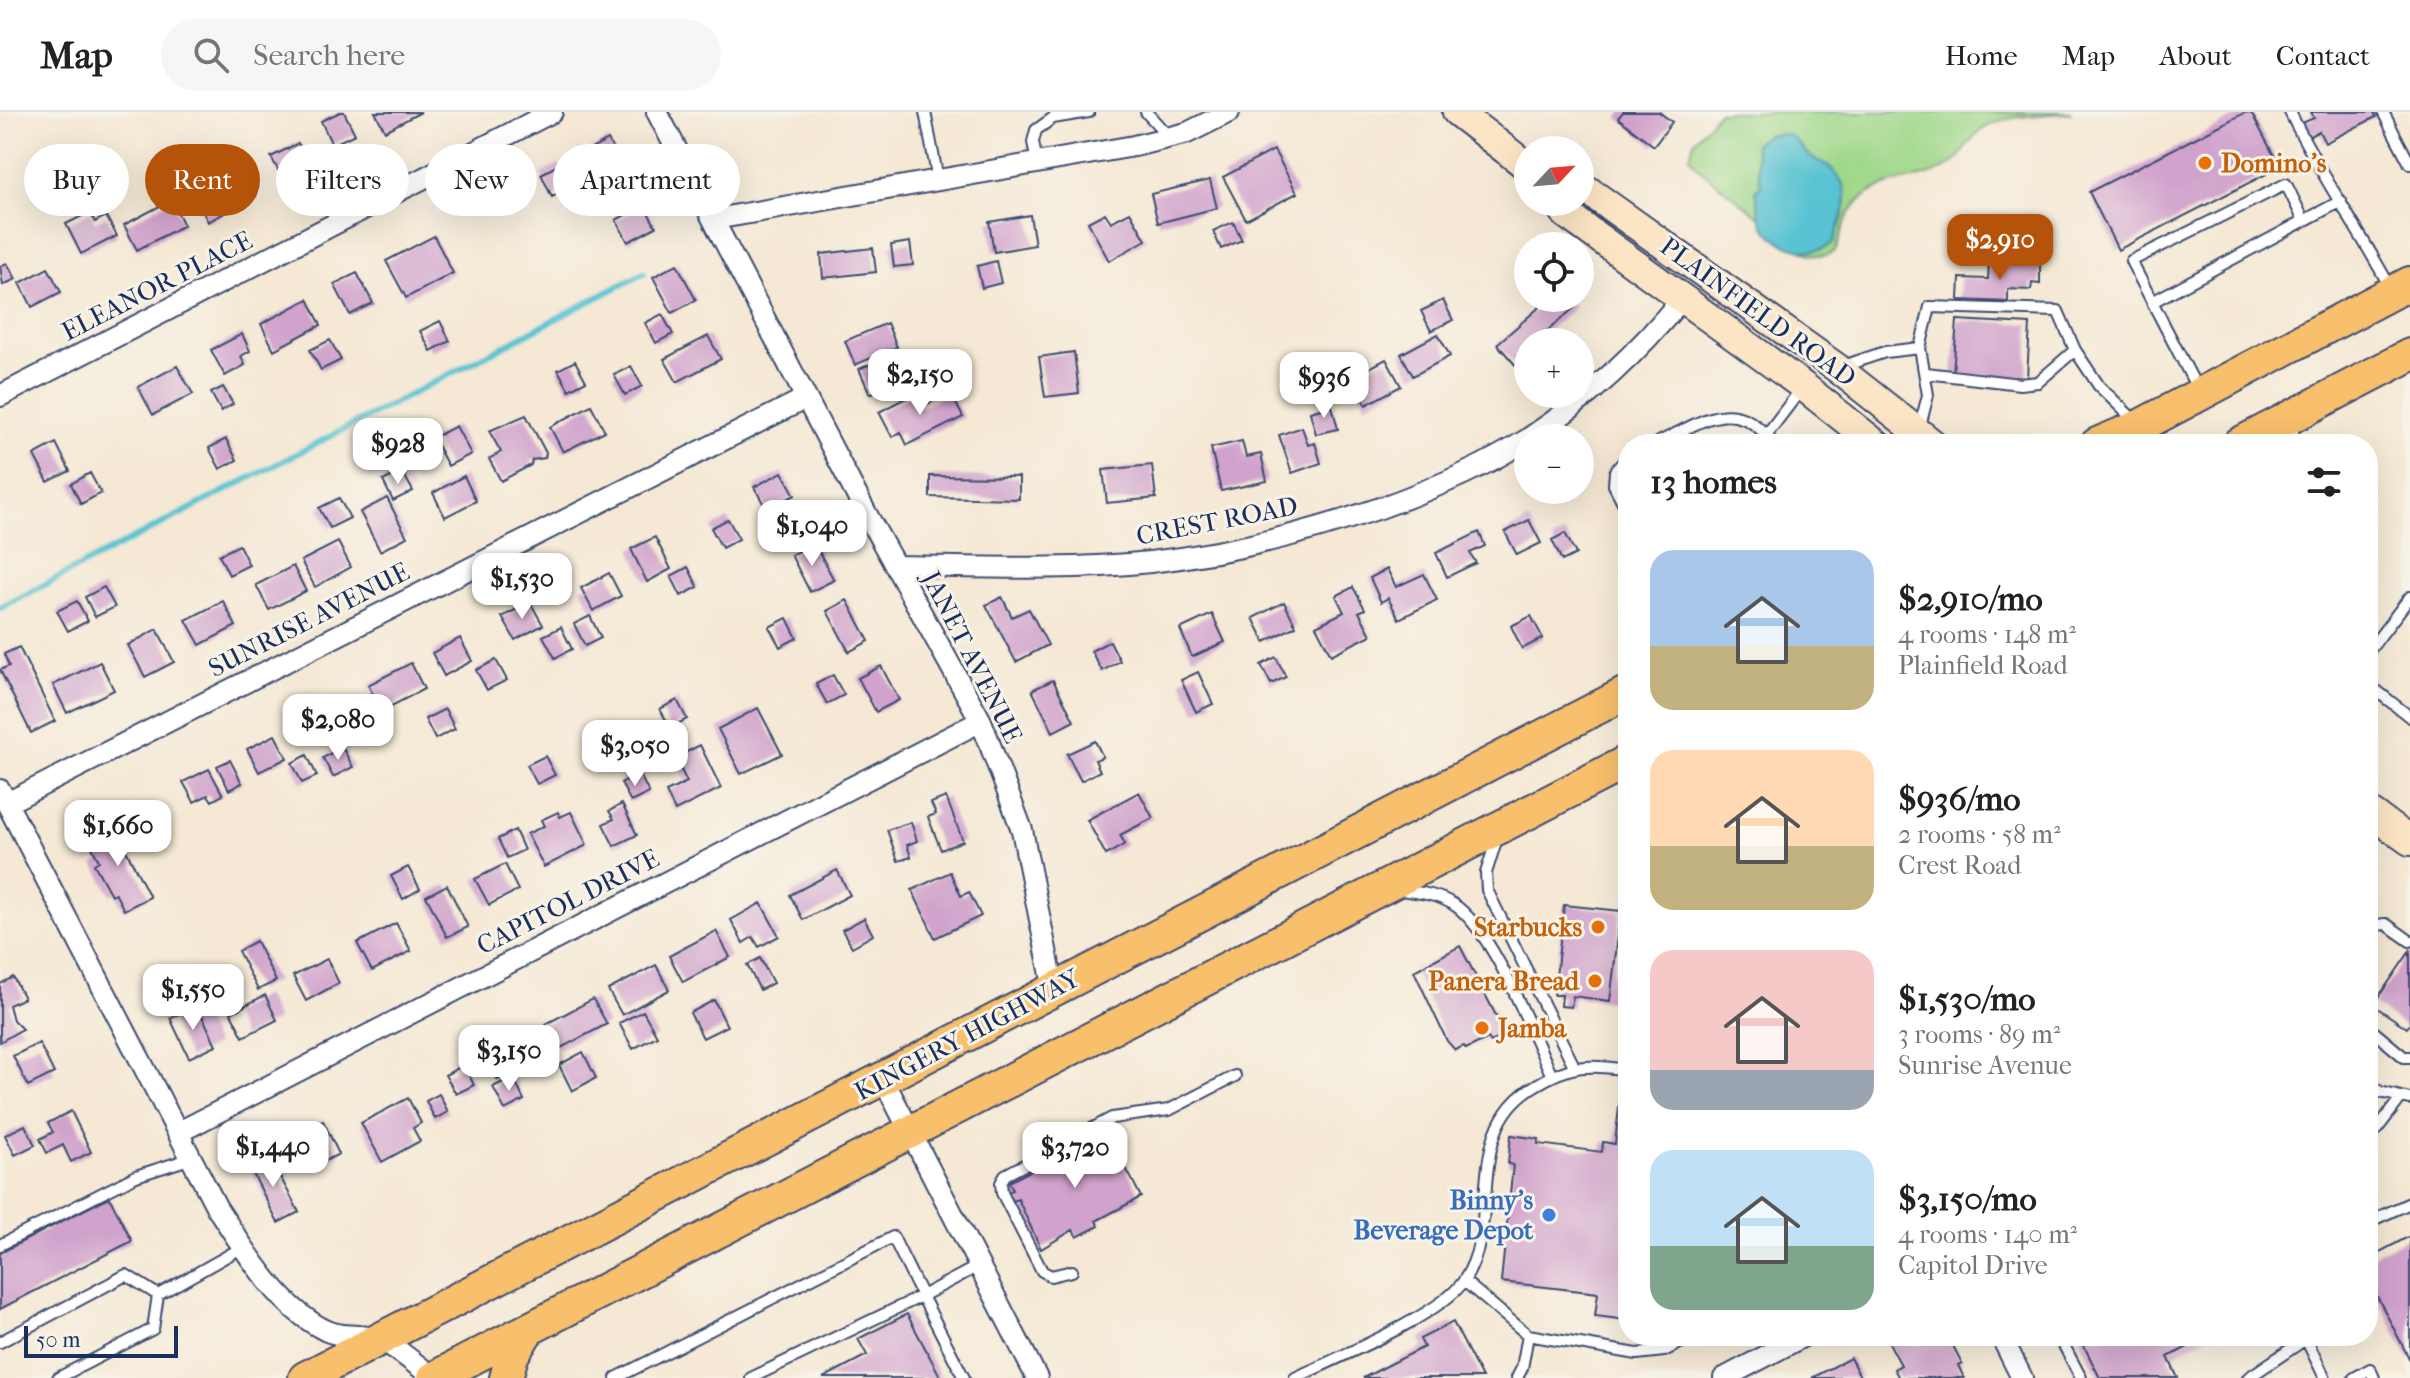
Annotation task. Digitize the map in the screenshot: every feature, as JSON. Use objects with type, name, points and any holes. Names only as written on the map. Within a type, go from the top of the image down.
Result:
[{"type":"highway","points":[[2121,434],[2402,288]]},
{"type":"highway","points":[[2293,430],[2410,355]]},
{"type":"highway","name":"KINGERY HIGHWAY","points":[[305,1378],[1618,697]]},
{"type":"highway","points":[[434,1378],[1618,766]]},
{"type":"highway","points":[[506,1378],[512,1356],[526,1333]]},
{"type":"main road","points":[[1457,112],[1514,156]]},
{"type":"main road","name":"PLAINFIELD ROAD","points":[[1594,195],[1837,368],[1921,434]]},
{"type":"main road","name":"PLAINFIELD ROAD","points":[[1569,216],[1683,297],[1863,434]]},
{"type":"main road","points":[[2378,818],[2410,841]]},
{"type":"street","name":"ELEANOR PLACE","points":[[0,396],[552,112]]},
{"type":"street","name":"JANET AVENUE","points":[[657,112],[806,398],[981,721],[1022,830],[1054,990]]},
{"type":"street","points":[[715,219],[1170,138],[1229,112]]},
{"type":"street","name":"CREST ROAD","points":[[1546,424],[1607,378],[1661,324],[1683,297]]},
{"type":"street","name":"SUNRISE AVENUE","points":[[4,796],[806,398]]},
{"type":"street","name":"CREST ROAD","points":[[896,566],[1111,565],[1244,547],[1311,530],[1396,502],[1477,467],[1514,446]]},
{"type":"street","name":"CAPITOL DRIVE","points":[[179,1132],[981,721]]},
{"type":"street","points":[[4,796],[217,1208],[243,1247],[296,1309],[324,1330],[346,1337],[379,1339],[434,1378]]},
{"type":"street","points":[[883,1079],[1037,1378]]},
{"type":"street","points":[[1724,1378],[1785,1346]]},
{"type":"street","points":[[2006,1346],[2022,1378]]},
{"type":"lane","points":[[925,112],[938,180]]},
{"type":"lane","points":[[1037,163],[1033,142],[1036,130],[1054,115],[1089,112]]},
{"type":"lane","points":[[1146,112],[1170,138]]},
{"type":"lane","points":[[2290,112],[2308,150],[2402,288]]},
{"type":"lane","points":[[2383,112],[2410,164]]},
{"type":"lane","points":[[2200,394],[2131,261],[2286,184],[2304,221]]},
{"type":"lane","points":[[2152,302],[2341,201]]},
{"type":"lane","points":[[1926,434],[1928,395],[1920,348],[1930,307],[2058,311],[2075,350],[2099,386],[2140,426]]},
{"type":"lane","points":[[1837,368],[1885,352],[1920,348]]},
{"type":"lane","points":[[1926,373],[2020,384],[2038,382],[2075,350]]},
{"type":"lane","points":[[1678,434],[1725,413],[1742,415],[1767,434],[1803,386]]},
{"type":"lane","points":[[1618,468],[1614,485],[1618,493]]},
{"type":"lane","points":[[2378,639],[2410,597]]},
{"type":"lane","points":[[2378,692],[2410,717]]},
{"type":"lane","points":[[1501,827],[1486,873],[1487,890],[1574,1066]]},
{"type":"lane","points":[[1381,889],[1426,893],[1452,903],[1471,918],[1494,955],[1552,1076]]},
{"type":"lane","points":[[2378,925],[2386,924],[2410,941]]},
{"type":"lane","points":[[2378,1035],[2404,1057],[2410,1057]]},
{"type":"lane","points":[[1295,1378],[1439,1305],[1464,1281],[1477,1246],[1493,1133],[1510,1105],[1524,1091],[1574,1066],[1618,1069]]},
{"type":"lane","points":[[1072,1271],[1051,1276],[1042,1271],[1002,1193],[1001,1183],[1005,1175],[1112,1118],[1136,1112],[1169,1110],[1235,1076]]},
{"type":"lane","points":[[2378,1087],[2405,1099],[2378,1128]]},
{"type":"lane","points":[[0,1245],[136,1176],[192,1158]]},
{"type":"lane","points":[[2378,1217],[2410,1203]]},
{"type":"lane","points":[[616,1378],[893,1237],[964,1378]]},
{"type":"lane","points":[[158,1295],[243,1247]]},
{"type":"lane","points":[[751,1378],[980,1265]]},
{"type":"lane","points":[[0,1342],[126,1275],[158,1295]]},
{"type":"lane","points":[[1464,1281],[1528,1335],[1637,1354],[1664,1351],[1674,1346]]},
{"type":"lane","points":[[58,1378],[153,1329],[158,1295]]},
{"type":"lane","points":[[1517,1378],[1528,1335]]},
{"type":"lane","points":[[2064,1346],[2081,1378]]},
{"type":"lane","points":[[2248,1378],[2296,1346]]},
{"type":"lane","points":[[2311,1346],[2325,1378]]},
{"type":"lane","points":[[2354,1378],[2370,1369],[2374,1378]]},
{"type":"green space","points":[[1718,112],[2072,112],[2000,121],[1979,132],[1947,167],[1872,191],[1850,212],[1835,251],[1820,256],[1797,247],[1697,167],[1690,157],[1694,141]]},
{"type":"water","points":[[1788,134],[1811,157],[1828,166],[1843,184],[1844,212],[1834,242],[1825,248],[1805,250],[1785,244],[1768,231],[1760,218],[1755,190],[1761,185],[1754,144],[1767,135]]},
{"type":"building","points":[[344,112],[355,134],[332,144],[321,121]]},
{"type":"building","points":[[375,112],[421,112],[385,131]]},
{"type":"building","points":[[1623,112],[1659,112],[1672,122],[1654,146],[1618,118]]},
{"type":"building","points":[[2246,112],[2252,114],[2280,167],[2118,250],[2089,192]]},
{"type":"building","points":[[2311,112],[2374,112],[2376,117],[2325,143],[2319,131],[2308,137],[2302,123],[2314,118]]},
{"type":"building","points":[[1274,150],[1297,193],[1246,220],[1223,177]]},
{"type":"building","points":[[553,168],[552,197],[541,174]]},
{"type":"building","points":[[1210,180],[1217,208],[1158,223],[1151,194]]},
{"type":"building","points":[[1130,212],[1146,240],[1109,261],[1088,222],[1105,213],[1111,222]]},
{"type":"building","points":[[145,214],[179,216],[184,225],[137,250],[124,225]]},
{"type":"building","points":[[1030,215],[1035,245],[994,252],[989,222]]},
{"type":"building","points":[[82,216],[92,216],[95,222],[106,216],[117,236],[81,254],[66,224]]},
{"type":"building","points":[[205,216],[219,216],[208,222]]},
{"type":"building","points":[[623,216],[650,216],[656,227],[628,242],[616,220]]},
{"type":"building","points":[[1233,222],[1242,240],[1221,249],[1213,231]]},
{"type":"building","points":[[434,236],[453,273],[406,298],[386,261]]},
{"type":"building","points":[[910,242],[913,265],[894,267],[891,245]]},
{"type":"building","points":[[873,248],[876,272],[823,278],[821,254]]},
{"type":"building","points":[[996,261],[1001,283],[982,288],[977,266]]},
{"type":"building","points":[[1989,261],[2040,263],[2040,284],[2032,283],[2031,290],[2008,289],[2008,302],[1959,300],[1960,278],[1988,279]]},
{"type":"building","points":[[7,263],[16,279],[3,285],[0,266]]},
{"type":"building","points":[[677,264],[696,300],[672,313],[653,277]]},
{"type":"building","points":[[48,268],[61,292],[32,307],[20,283]]},
{"type":"building","points":[[357,273],[373,303],[350,315],[334,284]]},
{"type":"building","points":[[308,299],[321,325],[274,350],[261,324]]},
{"type":"building","points":[[1443,300],[1453,320],[1431,331],[1421,311]]},
{"type":"building","points":[[1534,312],[1569,312],[1551,328],[1515,328]]},
{"type":"building","points":[[662,314],[673,334],[656,343],[645,323]]},
{"type":"building","points":[[1957,320],[2030,324],[2027,378],[1953,374]]},
{"type":"building","points":[[440,321],[450,341],[431,351],[420,331]]},
{"type":"building","points":[[887,323],[897,347],[855,365],[845,341]]},
{"type":"building","points":[[1514,329],[1514,363],[1497,344]]},
{"type":"building","points":[[242,334],[250,351],[241,356],[245,365],[225,376],[211,350]]},
{"type":"building","points":[[1438,334],[1450,356],[1413,376],[1401,354]]},
{"type":"building","points":[[708,336],[721,359],[677,382],[664,359]]},
{"type":"building","points":[[330,340],[341,360],[321,370],[310,350]]},
{"type":"building","points":[[1074,352],[1079,393],[1045,397],[1039,357]]},
{"type":"building","points":[[1336,354],[1348,376],[1325,388],[1314,366]]},
{"type":"building","points":[[1386,359],[1401,386],[1366,405],[1351,378]]},
{"type":"building","points":[[880,360],[891,385],[870,394],[859,369]]},
{"type":"building","points":[[575,361],[586,381],[569,390],[558,370]]},
{"type":"building","points":[[177,366],[193,394],[153,415],[138,387]]},
{"type":"building","points":[[631,366],[642,386],[625,395],[614,375]]},
{"type":"building","points":[[223,387],[233,404],[221,411],[211,393]]},
{"type":"building","points":[[950,392],[963,417],[907,445],[901,432],[892,437],[879,412],[915,393],[922,407]]},
{"type":"building","points":[[591,405],[605,431],[563,452],[550,427]]},
{"type":"building","points":[[1332,406],[1338,429],[1316,434],[1310,412]]},
{"type":"building","points":[[526,415],[546,453],[545,458],[532,460],[531,465],[501,481],[489,459],[501,452],[489,431]]},
{"type":"building","points":[[456,426],[471,454],[448,466],[433,438]]},
{"type":"building","points":[[1302,427],[1308,445],[1315,443],[1321,463],[1292,473],[1279,435]]},
{"type":"building","points":[[226,439],[237,460],[220,469],[209,448]]},
{"type":"building","points":[[1242,441],[1246,457],[1261,454],[1267,481],[1221,491],[1211,448]]},
{"type":"building","points":[[56,443],[70,471],[48,482],[34,455]]},
{"type":"building","points":[[1152,465],[1156,498],[1107,503],[1103,470]]},
{"type":"building","points":[[402,471],[413,491],[393,501],[383,481]]},
{"type":"building","points":[[782,472],[795,495],[767,510],[754,487]]},
{"type":"building","points":[[90,473],[101,493],[81,504],[71,484]]},
{"type":"building","points":[[464,476],[476,501],[445,517],[433,493]]},
{"type":"building","points":[[930,476],[1019,477],[1019,499],[930,497]]},
{"type":"building","points":[[339,498],[350,518],[330,528],[319,508]]},
{"type":"building","points":[[387,498],[407,537],[380,551],[360,512]]},
{"type":"building","points":[[728,519],[739,539],[722,548],[711,528]]},
{"type":"building","points":[[1529,520],[1541,543],[1517,555],[1505,532]]},
{"type":"building","points":[[1479,532],[1485,546],[1470,553],[1476,563],[1447,577],[1436,553]]},
{"type":"building","points":[[1565,533],[1576,554],[1562,561],[1552,540]]},
{"type":"building","points":[[655,537],[671,569],[647,582],[631,549]]},
{"type":"building","points":[[338,542],[351,567],[315,587],[301,561]]},
{"type":"building","points":[[814,543],[834,580],[810,592],[791,555]]},
{"type":"building","points":[[239,545],[249,565],[229,575],[219,555]]},
{"type":"building","points":[[293,566],[306,591],[269,610],[256,585]]},
{"type":"building","points":[[688,567],[698,587],[681,596],[671,576]]},
{"type":"building","points":[[1387,569],[1396,587],[1424,574],[1437,600],[1399,619],[1388,598],[1381,602],[1370,578]]},
{"type":"building","points":[[609,573],[621,596],[593,611],[581,588]]},
{"type":"building","points":[[104,587],[115,607],[95,617],[85,597]]},
{"type":"building","points":[[1353,587],[1365,609],[1359,612],[1371,635],[1331,655],[1316,626],[1344,612],[1336,596]]},
{"type":"building","points":[[1002,597],[1012,617],[1029,609],[1048,645],[1016,662],[986,605]]},
{"type":"building","points":[[847,600],[869,641],[849,652],[827,611]]},
{"type":"building","points":[[77,601],[88,621],[68,631],[57,611]]},
{"type":"building","points":[[223,601],[236,626],[200,645],[186,620]]},
{"type":"building","points":[[530,602],[543,625],[515,640],[502,617]]},
{"type":"building","points":[[1284,602],[1296,626],[1265,642],[1253,618]]},
{"type":"building","points":[[1212,614],[1225,642],[1192,657],[1180,629]]},
{"type":"building","points":[[590,616],[601,638],[585,646],[574,624]]},
{"type":"building","points":[[1531,616],[1543,638],[1522,649],[1511,626]]},
{"type":"building","points":[[787,618],[797,638],[780,647],[769,627]]},
{"type":"building","points":[[561,627],[572,649],[555,658],[543,636]]},
{"type":"building","points":[[157,629],[174,662],[145,677],[128,645]]},
{"type":"building","points":[[460,638],[472,661],[444,676],[432,653]]},
{"type":"building","points":[[1110,641],[1120,661],[1102,671],[1091,651]]},
{"type":"building","points":[[19,647],[55,721],[31,733],[0,670],[9,666],[4,654]]},
{"type":"building","points":[[1276,657],[1286,677],[1271,684],[1261,665]]},
{"type":"building","points":[[496,660],[507,680],[487,690],[476,670]]},
{"type":"building","points":[[100,662],[114,690],[67,713],[53,685]]},
{"type":"building","points":[[411,663],[424,689],[382,711],[368,685]]},
{"type":"building","points":[[881,666],[899,700],[876,712],[858,678]]},
{"type":"building","points":[[1198,672],[1213,704],[1196,712],[1181,680]]},
{"type":"building","points":[[833,675],[844,695],[827,704],[816,684]]},
{"type":"building","points":[[1053,680],[1074,721],[1053,732],[1032,690]]},
{"type":"building","points":[[677,700],[687,719],[670,728],[660,709]]},
{"type":"building","points":[[358,701],[369,724],[342,738],[330,715]]},
{"type":"building","points":[[758,708],[782,754],[741,774],[718,729]]},
{"type":"building","points":[[445,709],[455,729],[435,739],[425,719]]},
{"type":"building","points":[[275,735],[287,758],[259,772],[247,749]]},
{"type":"building","points":[[1095,741],[1103,757],[1095,760],[1100,771],[1081,781],[1067,754]]},
{"type":"building","points":[[700,745],[721,788],[675,811],[666,792],[687,782],[675,758]]},
{"type":"building","points":[[342,747],[353,767],[333,777],[323,758]]},
{"type":"building","points":[[307,755],[317,776],[302,783],[292,763]]},
{"type":"building","points":[[545,756],[555,775],[537,784],[527,765]]},
{"type":"building","points":[[230,760],[242,783],[229,790],[217,766]]},
{"type":"building","points":[[209,769],[223,795],[212,801],[208,795],[194,802],[183,782]]},
{"type":"building","points":[[639,773],[649,793],[631,802],[621,783]]},
{"type":"building","points":[[1139,792],[1153,818],[1120,835],[1125,844],[1106,855],[1087,820]]},
{"type":"building","points":[[946,797],[963,841],[941,850],[928,817],[936,814],[931,803]]},
{"type":"building","points":[[622,804],[637,835],[614,846],[603,824],[614,819],[609,811]]},
{"type":"building","points":[[558,812],[560,817],[571,812],[587,845],[544,867],[527,834],[544,826],[541,820]]},
{"type":"building","points":[[911,822],[917,841],[907,845],[911,857],[898,861],[887,830]]},
{"type":"building","points":[[113,825],[150,897],[124,910],[115,893],[111,895],[94,864],[99,861],[87,838]]},
{"type":"building","points":[[515,830],[524,850],[507,858],[498,839]]},
{"type":"building","points":[[505,864],[518,890],[489,905],[475,879]]},
{"type":"building","points":[[408,867],[420,889],[403,899],[391,876]]},
{"type":"building","points":[[837,870],[850,895],[803,920],[790,895]]},
{"type":"building","points":[[950,872],[961,896],[969,892],[981,916],[935,938],[912,890]]},
{"type":"building","points":[[447,885],[468,927],[447,937],[426,896]]},
{"type":"building","points":[[761,903],[779,936],[759,947],[753,937],[743,943],[731,920]]},
{"type":"building","points":[[1564,905],[1618,911],[1610,1001],[1573,996],[1571,1007],[1561,1006],[1562,995],[1554,995]]},
{"type":"building","points":[[864,918],[873,935],[852,947],[842,930]]},
{"type":"building","points":[[396,923],[411,951],[372,971],[357,943]]},
{"type":"building","points":[[716,931],[730,957],[683,982],[669,956]]},
{"type":"building","points":[[256,941],[276,981],[258,990],[238,951]]},
{"type":"building","points":[[1460,946],[1503,1029],[1498,1032],[1501,1037],[1491,1042],[1488,1038],[1466,1049],[1464,1046],[1455,1050],[1447,1041],[1414,971]]},
{"type":"building","points":[[2410,951],[2410,1024],[2407,1028],[2378,1008],[2378,998]]},
{"type":"building","points":[[760,958],[773,983],[760,990],[747,965]]},
{"type":"building","points":[[327,959],[339,983],[306,1001],[293,976]]},
{"type":"building","points":[[656,965],[669,990],[622,1015],[608,990]]},
{"type":"building","points":[[13,977],[24,998],[9,1005],[13,1020],[22,1029],[0,1042],[0,984]]},
{"type":"building","points":[[265,995],[277,1020],[243,1037],[231,1013]]},
{"type":"building","points":[[593,999],[607,1024],[559,1049],[546,1024]]},
{"type":"building","points":[[714,1000],[727,1026],[703,1038],[690,1013]]},
{"type":"building","points":[[197,1005],[216,1045],[189,1058],[170,1018]]},
{"type":"building","points":[[643,1011],[657,1036],[633,1049],[619,1023]]},
{"type":"building","points":[[532,1030],[545,1055],[498,1080],[484,1055]]},
{"type":"building","points":[[39,1043],[54,1073],[28,1086],[13,1056]]},
{"type":"building","points":[[583,1052],[596,1078],[572,1091],[559,1065]]},
{"type":"building","points":[[464,1065],[474,1085],[456,1094],[445,1075]]},
{"type":"building","points":[[513,1077],[524,1100],[505,1110],[493,1087]]},
{"type":"building","points":[[439,1094],[448,1112],[435,1119],[426,1101]]},
{"type":"building","points":[[408,1098],[421,1123],[413,1128],[420,1141],[382,1162],[361,1123]]},
{"type":"building","points":[[71,1111],[91,1152],[71,1162],[63,1145],[47,1153],[40,1139],[53,1132],[48,1123]]},
{"type":"building","points":[[1618,1116],[1618,1319],[1595,1316],[1598,1293],[1501,1282],[1513,1165],[1508,1164],[1511,1135],[1539,1139],[1538,1144],[1602,1152],[1603,1142],[1615,1144]]},
{"type":"building","points":[[323,1121],[339,1154],[309,1169],[292,1137]]},
{"type":"building","points":[[25,1125],[35,1145],[15,1155],[5,1135]]},
{"type":"building","points":[[1107,1131],[1141,1197],[1096,1221],[1099,1226],[1077,1237],[1073,1230],[1041,1249],[1018,1199],[1013,1201],[1008,1192],[1013,1190],[1009,1182]]},
{"type":"building","points":[[268,1154],[299,1212],[278,1223],[248,1164]]},
{"type":"building","points":[[109,1197],[132,1241],[0,1309],[0,1253]]},
{"type":"building","points":[[2410,1236],[2410,1360],[2378,1298],[2378,1253]]},
{"type":"building","points":[[907,1314],[941,1378],[823,1378],[867,1355],[858,1339]]},
{"type":"building","points":[[1453,1322],[1482,1378],[1363,1378],[1424,1347],[1420,1339]]},
{"type":"building","points":[[1891,1346],[1953,1346],[1962,1363],[1958,1365],[1964,1378],[1899,1378],[1894,1369],[1901,1365]]},
{"type":"building","points":[[2084,1346],[2189,1346],[2168,1357],[2178,1378],[2100,1378]]},
{"type":"building","points":[[1850,1358],[1861,1378],[1812,1378]]},
{"type":"waterway","points":[[0,608],[644,273]]},
{"type":"place","name":"Domino's","points":[[2205,163]]},
{"type":"place","name":"Starbucks","points":[[1598,927]]},
{"type":"place","name":"Panera Bread","points":[[1595,981]]},
{"type":"place","name":"Jamba","points":[[1482,1028]]},
{"type":"place","name":"Binny's Beverage Depot","points":[[1549,1215]]}]
